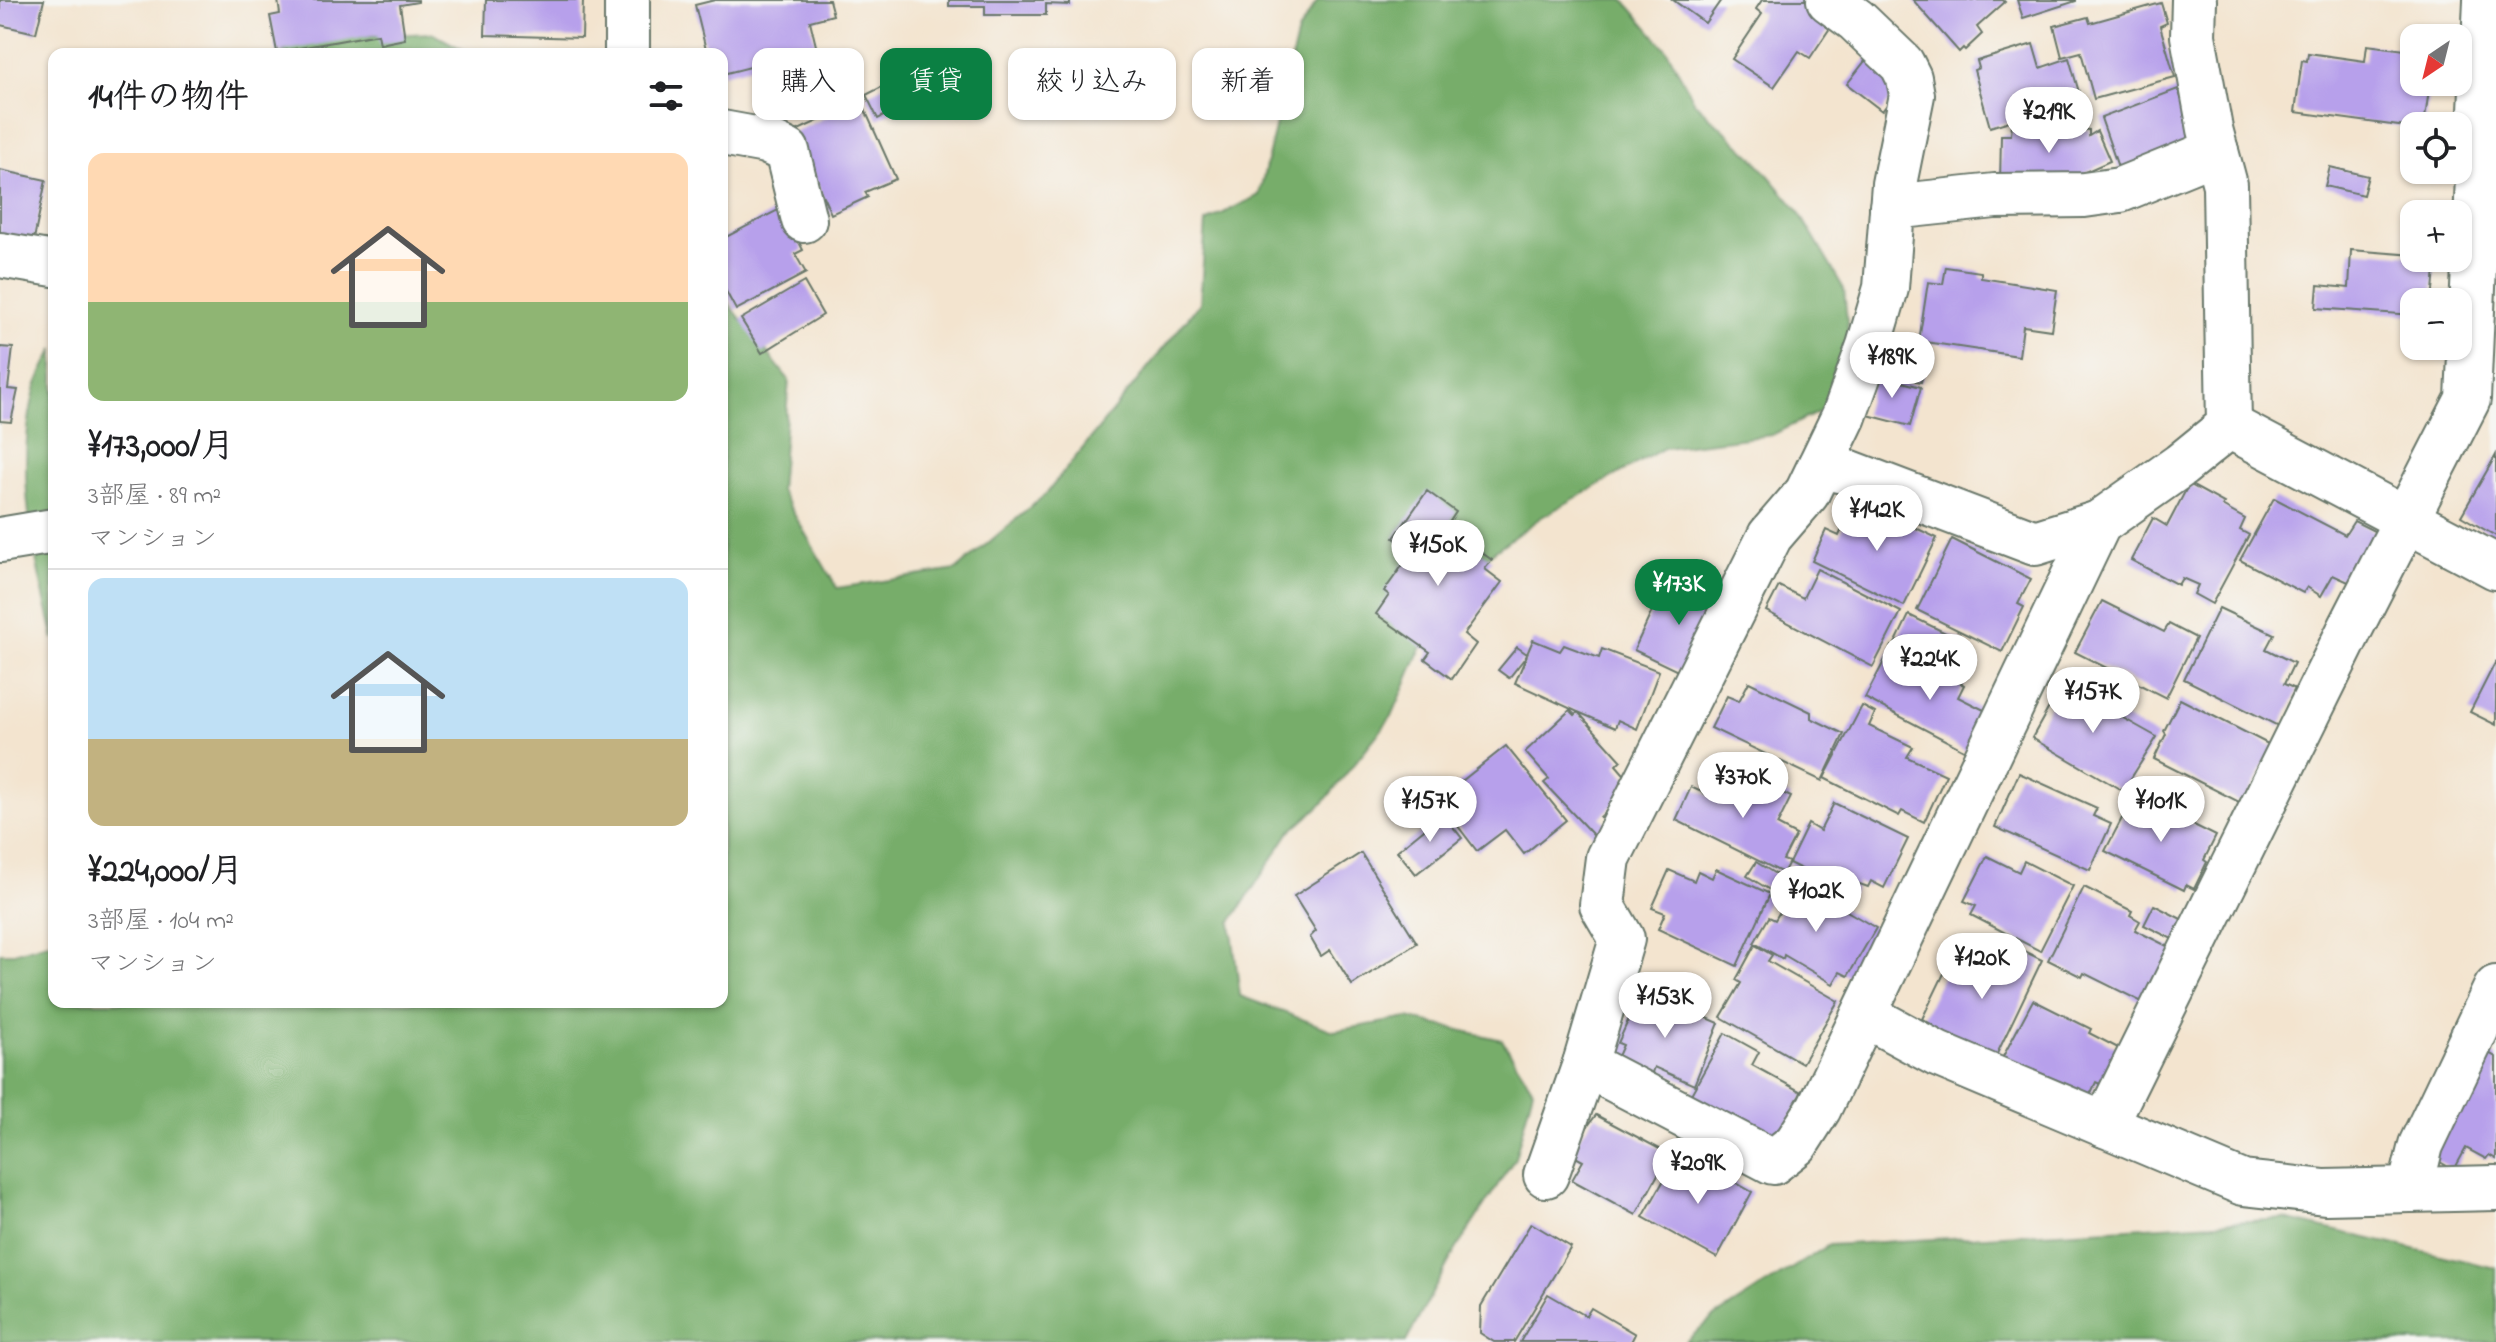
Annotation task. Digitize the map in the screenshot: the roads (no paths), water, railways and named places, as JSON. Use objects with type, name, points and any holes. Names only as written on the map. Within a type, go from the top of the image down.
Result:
[{"type":"street","points":[[627,0],[627,48]]},
{"type":"street","points":[[1546,1175],[1585,1064],[1622,939],[1602,905],[1608,858],[1770,536],[1807,493],[1844,416],[1886,288],[1894,184],[1912,95],[1909,78],[1902,64],[1856,20],[1829,0]]},
{"type":"street","points":[[2194,0],[2193,36],[2225,185],[2229,426]]},
{"type":"street","points":[[2105,1125],[2468,399],[2486,0]]},
{"type":"street","points":[[728,134],[766,141],[787,151],[804,220]]},
{"type":"street","points":[[1892,207],[1995,196],[2084,195],[2120,190],[2216,151]]},
{"type":"street","points":[[0,255],[48,263]]},
{"type":"street","points":[[1820,466],[1848,472],[2035,543],[2099,523],[2181,465],[2229,426]]},
{"type":"street","points":[[2229,426],[2496,567]]},
{"type":"street","points":[[1585,1064],[1773,1162],[1796,1144],[1819,1108],[1865,1015],[2099,523]]},
{"type":"street","points":[[0,540],[48,532]]},
{"type":"street","points":[[2410,1190],[2421,1145],[2496,988]]},
{"type":"street","points":[[1865,1015],[1937,1054],[2243,1183],[2325,1192],[2496,1188]]}]
